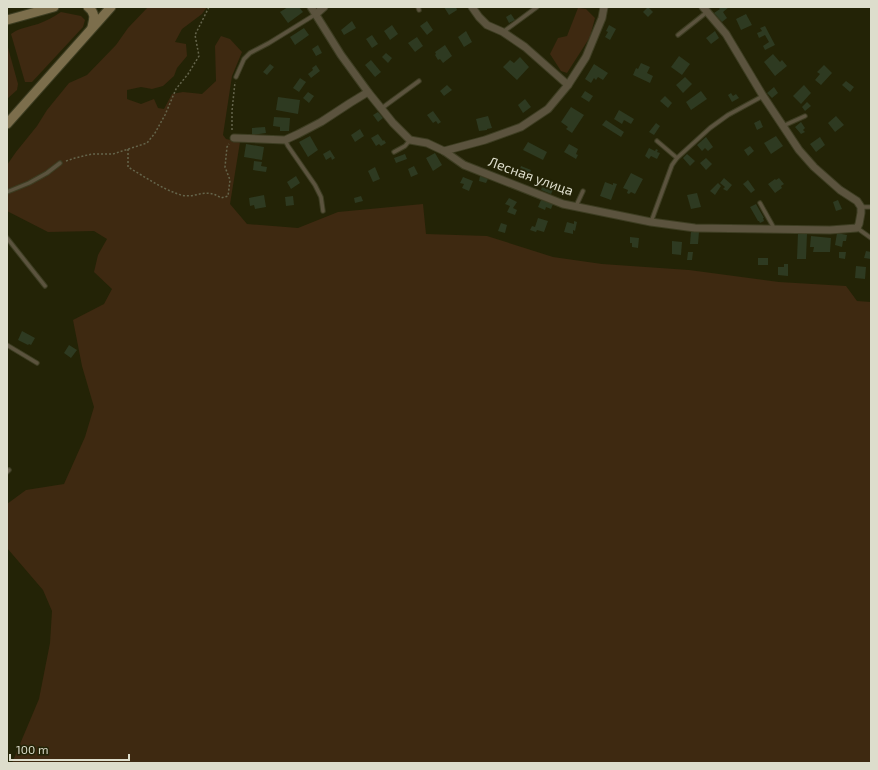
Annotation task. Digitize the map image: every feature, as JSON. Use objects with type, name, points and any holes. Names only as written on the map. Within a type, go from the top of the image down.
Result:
[{"type":"street","points":[[7,20],[54,7]]},
{"type":"street","points":[[88,7],[93,11],[94,17],[91,28]]},
{"type":"street","points":[[7,124],[111,7]]},
{"type":"street","points":[[311,7],[341,55],[368,92],[393,123],[410,140]]},
{"type":"street","points":[[316,14],[324,7]]},
{"type":"street","points":[[472,7],[487,25],[504,32],[525,47],[568,85]]},
{"type":"street","points":[[444,151],[485,140],[521,127],[548,109],[568,85],[586,57],[602,18],[604,7]]},
{"type":"street","points":[[706,9],[726,34],[763,96],[799,150],[814,167],[861,207],[858,226]]},
{"type":"street","points":[[234,138],[285,140],[321,122],[350,102],[368,92]]},
{"type":"street","name":"Лесная улица","points":[[410,140],[427,143],[444,151],[464,165],[563,204],[651,222],[695,228],[830,230],[858,226]]},
{"type":"lane","points":[[504,32],[537,7]]},
{"type":"lane","points":[[678,35],[706,9]]},
{"type":"lane","points":[[236,77],[244,59],[250,53],[316,14]]},
{"type":"lane","points":[[382,108],[419,80]]},
{"type":"lane","points":[[651,222],[672,165],[677,158],[710,128],[728,115],[763,96]]},
{"type":"lane","points":[[783,126],[805,116]]},
{"type":"lane","points":[[285,140],[315,185],[321,197],[323,211]]},
{"type":"lane","points":[[394,152],[405,146],[410,140]]},
{"type":"lane","points":[[656,141],[677,158]]},
{"type":"lane","points":[[7,192],[29,183],[47,173],[60,163]]},
{"type":"lane","points":[[576,206],[582,191]]},
{"type":"lane","points":[[760,203],[774,229]]},
{"type":"lane","points":[[861,207],[871,207]]},
{"type":"lane","points":[[858,226],[871,238]]},
{"type":"lane","points":[[7,238],[45,286]]},
{"type":"lane","points":[[7,345],[37,363]]},
{"type":"path","points":[[60,163],[92,154],[113,154],[147,143],[155,133],[165,115],[176,89],[188,74],[198,56],[195,35],[209,7]]},
{"type":"path","points":[[128,149],[128,167],[166,189],[183,195],[207,192],[221,198],[228,196],[230,180],[225,166],[227,147],[234,138],[231,128],[236,77]]},
{"type":"shaded area","points":[[148,7],[207,7],[202,14],[182,29],[175,42],[186,44],[187,56],[177,68],[174,76],[163,86],[152,89],[141,87],[127,90],[127,99],[141,104],[154,99],[158,108],[164,109],[172,94],[183,92],[202,94],[216,81],[215,46],[221,36],[230,39],[242,52],[232,76],[223,135],[226,139],[240,142],[230,204],[247,224],[298,228],[338,212],[423,204],[426,234],[487,236],[553,257],[602,264],[689,270],[779,282],[846,286],[857,301],[871,302],[871,763],[12,763],[39,699],[50,643],[52,611],[43,590],[7,548],[7,504],[26,490],[64,484],[85,437],[94,407],[82,366],[73,320],[104,304],[112,289],[94,272],[98,255],[107,239],[94,231],[48,232],[7,211],[7,165],[37,126],[47,110],[69,83],[87,75],[116,45],[128,28]]},
{"type":"shaded area","points":[[578,8],[586,9],[595,18],[590,37],[567,73],[561,71],[550,54],[558,38],[567,36]]},
{"type":"shaded area","points":[[61,12],[81,16],[85,20],[83,27],[32,82],[25,82],[11,34],[20,29],[44,22]]},
{"type":"shaded area","points":[[7,44],[18,84],[17,90],[7,99]]},
{"type":"building","points":[[288,7],[299,7],[303,12],[288,23],[280,12]]},
{"type":"building","points":[[444,7],[456,7],[457,10],[449,15]]},
{"type":"building","points":[[648,7],[653,12],[648,17],[643,12]]},
{"type":"building","points":[[718,7],[729,7],[723,12],[727,18],[722,22],[714,13],[720,9]]},
{"type":"building","points":[[511,14],[515,20],[509,23],[506,17]]},
{"type":"building","points":[[746,14],[752,25],[741,30],[736,19]]},
{"type":"building","points":[[352,21],[356,28],[344,35],[341,30]]},
{"type":"building","points":[[427,21],[433,30],[427,35],[420,26]]},
{"type":"building","points":[[392,25],[398,34],[390,40],[384,31]]},
{"type":"building","points":[[609,25],[616,29],[610,40],[605,37],[608,32],[606,31]]},
{"type":"building","points":[[765,26],[775,45],[765,50],[763,46],[769,42],[765,35],[759,38],[757,33],[762,31],[760,28]]},
{"type":"building","points":[[304,28],[309,35],[295,45],[290,37]]},
{"type":"building","points":[[466,31],[472,42],[464,47],[458,37]]},
{"type":"building","points":[[715,31],[719,38],[711,44],[706,38]]},
{"type":"building","points":[[372,35],[378,44],[372,48],[366,39]]},
{"type":"building","points":[[417,37],[423,46],[415,52],[408,43]]},
{"type":"building","points":[[318,45],[322,53],[316,56],[312,49]]},
{"type":"building","points":[[445,45],[452,56],[443,63],[440,59],[438,60],[435,52]]},
{"type":"building","points":[[386,53],[392,58],[388,63],[382,57]]},
{"type":"building","points":[[773,54],[780,62],[782,60],[787,66],[775,76],[764,62]]},
{"type":"building","points":[[679,56],[690,64],[682,75],[671,67]]},
{"type":"building","points":[[520,57],[529,67],[517,80],[503,67],[510,60],[514,63]]},
{"type":"building","points":[[371,60],[381,72],[375,77],[365,65]]},
{"type":"building","points":[[641,63],[650,67],[647,73],[653,76],[650,83],[633,75],[636,68],[638,69]]},
{"type":"building","points":[[270,64],[274,67],[267,75],[263,72]]},
{"type":"building","points":[[594,64],[608,73],[603,80],[598,77],[596,80],[594,78],[591,83],[585,79]]},
{"type":"building","points":[[316,65],[320,71],[311,78],[308,74]]},
{"type":"building","points":[[824,65],[832,73],[821,85],[815,80],[820,74],[817,72]]},
{"type":"building","points":[[685,77],[692,84],[683,93],[676,85]]},
{"type":"building","points":[[300,78],[306,82],[299,92],[293,88]]},
{"type":"building","points":[[846,81],[854,87],[850,92],[842,85]]},
{"type":"building","points":[[447,85],[452,90],[444,96],[440,91]]},
{"type":"building","points":[[804,85],[811,93],[801,104],[793,96]]},
{"type":"building","points":[[774,87],[778,93],[772,98],[767,93]]},
{"type":"building","points":[[585,91],[593,96],[589,102],[581,97]]},
{"type":"building","points":[[701,91],[707,99],[691,110],[686,102]]},
{"type":"building","points":[[308,92],[314,96],[309,103],[303,98]]},
{"type":"building","points":[[731,93],[733,96],[736,94],[739,98],[732,102],[728,95]]},
{"type":"building","points":[[665,96],[672,103],[668,108],[660,101]]},
{"type":"building","points":[[278,97],[300,100],[298,114],[276,110]]},
{"type":"building","points":[[525,99],[531,107],[523,113],[518,105]]},
{"type":"building","points":[[807,102],[811,106],[805,111],[802,107]]},
{"type":"building","points":[[571,107],[584,115],[572,133],[566,129],[568,127],[561,122]]},
{"type":"building","points":[[619,110],[634,119],[631,124],[624,120],[622,124],[614,119]]},
{"type":"building","points":[[433,111],[441,122],[438,124],[436,121],[433,123],[427,115]]},
{"type":"building","points":[[378,112],[383,118],[378,122],[373,115]]},
{"type":"building","points":[[488,116],[492,128],[479,131],[476,119]]},
{"type":"building","points":[[836,116],[844,125],[835,132],[828,123]]},
{"type":"building","points":[[274,117],[290,118],[289,131],[280,131],[280,127],[273,126]]},
{"type":"building","points":[[606,120],[624,132],[621,137],[602,125]]},
{"type":"building","points":[[760,120],[763,127],[757,130],[754,123]]},
{"type":"building","points":[[801,122],[805,128],[803,130],[805,132],[801,134],[795,127]]},
{"type":"building","points":[[656,123],[660,126],[654,135],[649,132]]},
{"type":"building","points":[[265,127],[266,133],[252,135],[252,128]]},
{"type":"building","points":[[360,129],[364,136],[355,142],[351,135]]},
{"type":"building","points":[[378,134],[386,143],[381,146],[379,144],[376,146],[371,138]]},
{"type":"building","points":[[310,136],[318,150],[308,157],[299,142]]},
{"type":"building","points":[[776,136],[783,146],[771,154],[764,143]]},
{"type":"building","points":[[706,137],[713,147],[708,151],[705,148],[702,151],[697,145]]},
{"type":"building","points":[[820,137],[825,145],[816,152],[810,144]]},
{"type":"building","points":[[528,142],[547,152],[543,160],[523,150]]},
{"type":"building","points":[[246,144],[264,147],[262,160],[244,157]]},
{"type":"building","points":[[569,144],[578,149],[576,159],[564,152]]},
{"type":"building","points":[[750,146],[754,151],[748,156],[744,150]]},
{"type":"building","points":[[649,148],[655,151],[656,149],[658,150],[657,152],[660,153],[657,159],[651,156],[649,159],[645,156]]},
{"type":"building","points":[[330,150],[335,158],[332,160],[331,157],[326,160],[323,154]]},
{"type":"building","points":[[435,153],[442,165],[433,171],[426,158]]},
{"type":"building","points":[[405,154],[407,159],[396,163],[394,158]]},
{"type":"building","points":[[687,154],[695,161],[690,166],[683,158]]},
{"type":"building","points":[[706,158],[712,164],[706,170],[700,163]]},
{"type":"building","points":[[497,159],[507,164],[504,171],[496,167],[498,163],[495,162]]},
{"type":"building","points":[[254,161],[262,162],[261,166],[267,167],[266,172],[253,170]]},
{"type":"building","points":[[414,166],[418,174],[411,177],[408,169]]},
{"type":"building","points":[[521,166],[531,170],[530,174],[532,176],[529,181],[517,177]]},
{"type":"building","points":[[375,167],[380,179],[373,182],[368,171]]},
{"type":"building","points":[[631,173],[643,179],[635,194],[631,192],[629,194],[627,193],[628,190],[623,188]]},
{"type":"building","points":[[296,176],[300,183],[291,189],[287,182]]},
{"type":"building","points":[[480,176],[488,179],[486,183],[479,181]]},
{"type":"building","points":[[463,177],[473,181],[469,191],[462,188],[464,184],[460,183]]},
{"type":"building","points":[[724,178],[732,185],[727,191],[723,189],[725,187],[720,183]]},
{"type":"building","points":[[779,178],[784,184],[781,186],[782,188],[775,193],[768,184]]},
{"type":"building","points":[[748,180],[755,190],[751,193],[743,184]]},
{"type":"building","points":[[605,182],[613,185],[613,183],[617,184],[611,200],[600,196]]},
{"type":"building","points":[[718,183],[721,186],[715,195],[710,191]]},
{"type":"building","points":[[546,185],[553,190],[551,194],[541,190],[542,187],[545,188]]},
{"type":"building","points":[[697,193],[701,207],[691,209],[687,195]]},
{"type":"building","points":[[264,195],[266,207],[255,209],[254,205],[250,206],[249,198]]},
{"type":"building","points":[[293,196],[294,205],[286,206],[285,197]]},
{"type":"building","points":[[361,196],[363,201],[355,203],[354,198]]},
{"type":"building","points":[[509,198],[517,202],[513,208],[517,210],[515,215],[507,212],[510,206],[505,204]]},
{"type":"building","points":[[541,200],[553,204],[551,209],[546,207],[545,210],[538,207]]},
{"type":"building","points":[[838,200],[842,209],[836,211],[833,202]]},
{"type":"building","points":[[756,204],[764,218],[764,221],[760,223],[750,207]]},
{"type":"building","points":[[538,218],[548,221],[544,232],[530,230],[532,226],[535,227]]},
{"type":"building","points":[[574,221],[577,222],[575,231],[573,230],[573,234],[564,232],[567,222],[574,224]]},
{"type":"building","points":[[501,223],[507,225],[505,233],[498,231]]},
{"type":"building","points":[[691,231],[699,232],[698,244],[690,244]]},
{"type":"building","points":[[798,233],[807,233],[806,259],[797,259]]},
{"type":"building","points":[[837,233],[847,235],[846,241],[843,241],[842,247],[835,245]]},
{"type":"building","points":[[811,236],[831,238],[830,252],[813,252],[814,247],[810,247]]},
{"type":"building","points":[[630,237],[639,238],[638,248],[632,247]]},
{"type":"building","points":[[672,241],[682,242],[681,255],[672,254]]},
{"type":"building","points":[[866,251],[871,252],[871,259],[864,258]]},
{"type":"building","points":[[688,252],[693,252],[692,260],[687,260]]},
{"type":"building","points":[[839,252],[846,252],[845,259],[839,258]]},
{"type":"building","points":[[758,258],[768,258],[768,265],[758,265]]},
{"type":"building","points":[[784,264],[788,264],[788,276],[778,275],[778,267],[784,267]]},
{"type":"building","points":[[856,266],[866,267],[865,279],[855,278]]},
{"type":"building","points":[[22,331],[35,338],[31,345],[18,340]]},
{"type":"building","points":[[69,345],[77,350],[71,358],[64,353]]}]
